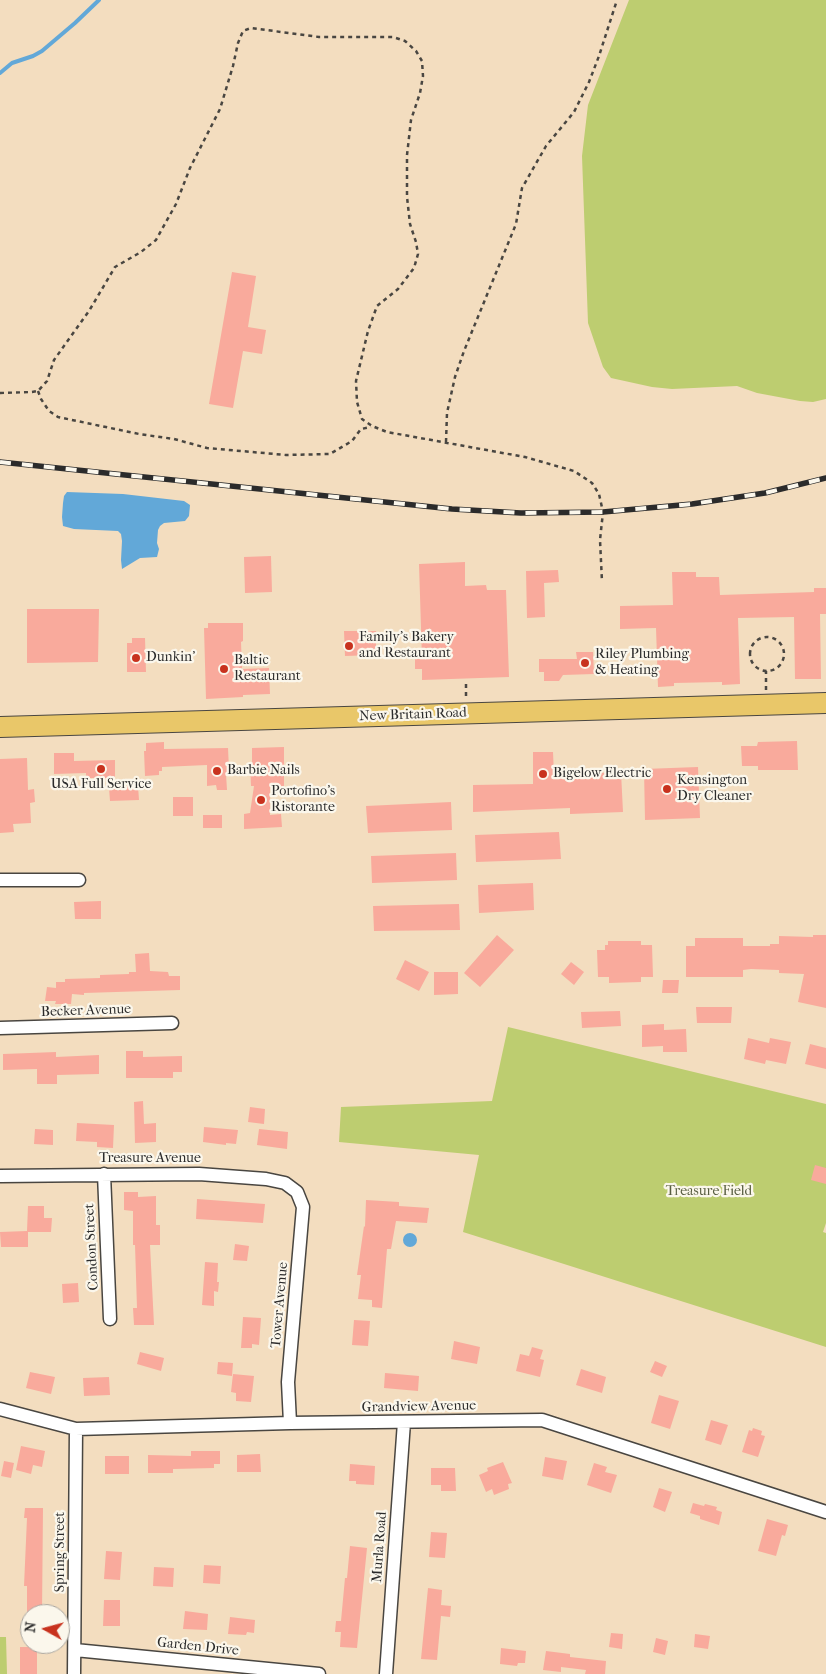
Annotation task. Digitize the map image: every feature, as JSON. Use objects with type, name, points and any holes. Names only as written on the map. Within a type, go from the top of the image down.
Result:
[{"type":"main road","name":"New Britain Road","points":[[0,727],[826,703]]},
{"type":"street","points":[[0,880],[79,880]]},
{"type":"street","name":"Becker Avenue","points":[[0,1028],[172,1023]]},
{"type":"street","name":"Condon Street","points":[[104,1174],[110,1319]]},
{"type":"street","name":"Treasure Avenue","points":[[0,1176],[199,1174],[266,1179],[285,1183],[297,1192]]},
{"type":"street","name":"Tower Avenue","points":[[290,1423],[288,1382],[303,1207],[297,1192]]},
{"type":"street","name":"Grandview Avenue","points":[[0,1409],[76,1429],[290,1423],[542,1420],[826,1512]]},
{"type":"street","name":"Murla Road","points":[[386,1674],[404,1422]]},
{"type":"street","name":"Spring Street","points":[[74,1674],[76,1429]]},
{"type":"street","name":"Garden Drive","points":[[75,1650],[319,1674]]},
{"type":"path","points":[[446,442],[447,413],[455,377],[516,224],[522,188],[546,146],[574,112],[590,82],[616,0]]},
{"type":"path","points":[[0,393],[38,391],[47,381],[54,360],[89,311],[115,267],[141,252],[156,240],[176,204],[193,161],[220,109],[243,31],[251,28],[319,37],[393,37],[404,41],[416,51],[422,61],[423,76],[420,93],[411,120],[407,155],[407,197],[410,224],[418,254],[414,268],[398,289],[377,306],[368,331],[356,380],[357,402],[362,419],[372,426],[387,432],[525,457],[574,471],[592,483],[599,494],[603,512],[600,540],[602,582]]},
{"type":"path","points":[[38,391],[49,411],[58,417],[139,434],[174,439],[207,448],[286,455],[330,454],[352,442],[361,429],[372,426]]},
{"type":"path","points":[[769,637],[779,642],[784,652],[784,658],[778,667],[766,671],[757,668],[753,664],[750,653],[758,639],[769,637]]},
{"type":"path","points":[[766,671],[766,692]]},
{"type":"path","points":[[466,684],[466,699]]},
{"type":"green space","points":[[629,0],[826,0],[826,399],[813,402],[800,401],[757,393],[737,386],[672,389],[652,387],[611,378],[603,367],[588,323],[582,156],[588,105]]},
{"type":"green space","name":"Treasure Field","points":[[508,1027],[826,1104],[826,1223],[823,1232],[826,1233],[826,1347],[463,1232],[479,1155],[339,1142],[341,1107],[492,1101]]},
{"type":"green space","points":[[0,1637],[6,1637],[7,1674],[0,1674]]},
{"type":"water","points":[[67,492],[123,494],[184,501],[190,505],[189,516],[185,521],[164,523],[160,526],[158,530],[157,543],[159,549],[157,557],[140,558],[122,569],[122,541],[121,534],[118,531],[74,529],[63,526],[63,503]]},
{"type":"water","points":[[407,1233],[413,1233],[417,1240],[413,1247],[407,1247],[403,1243],[403,1237]]},
{"type":"building","points":[[232,272],[256,276],[248,327],[266,330],[262,354],[243,351],[233,408],[209,404]]},
{"type":"building","points":[[271,556],[272,592],[245,593],[244,557]]},
{"type":"building","points":[[465,562],[465,586],[486,585],[487,590],[506,590],[509,677],[422,680],[422,669],[415,669],[415,659],[422,659],[419,564]]},
{"type":"building","points":[[558,570],[559,582],[544,583],[545,617],[527,618],[526,571]]},
{"type":"building","points":[[672,572],[696,572],[696,577],[719,577],[720,595],[814,592],[814,588],[826,588],[826,614],[820,614],[821,679],[795,679],[794,617],[738,618],[740,684],[722,685],[722,682],[674,683],[674,686],[658,687],[656,628],[620,629],[620,606],[673,605]]},
{"type":"building","points":[[27,609],[99,609],[98,662],[27,663]]},
{"type":"building","name":"Baltic Restaurant","points":[[208,623],[243,623],[243,641],[241,642],[242,669],[269,668],[270,694],[206,699],[204,628],[208,628]]},
{"type":"building","points":[[344,631],[376,631],[376,655],[345,656]]},
{"type":"building","name":"Dunkin'","points":[[132,638],[145,638],[146,672],[127,672],[127,643],[132,643]]},
{"type":"building","points":[[576,652],[593,652],[594,674],[563,675],[559,681],[544,681],[544,672],[539,672],[539,659],[577,659]]},
{"type":"building","points":[[797,741],[798,770],[758,770],[758,766],[742,766],[741,746],[757,746],[758,742]]},
{"type":"building","points":[[164,742],[164,749],[228,748],[227,790],[217,790],[216,785],[207,786],[207,765],[162,767],[159,775],[145,776],[144,751],[146,751],[146,743]]},
{"type":"building","name":"Portofino's Ristorante","points":[[284,747],[284,786],[270,786],[270,815],[281,814],[282,827],[244,829],[244,814],[250,813],[254,786],[251,786],[250,763],[252,763],[252,748]]},
{"type":"building","points":[[533,752],[553,752],[554,775],[621,772],[623,812],[570,814],[570,808],[473,812],[473,785],[533,784]]},
{"type":"building","points":[[54,753],[74,753],[74,761],[115,760],[115,778],[86,778],[86,773],[54,774]]},
{"type":"building","points":[[27,758],[28,790],[34,789],[35,802],[30,803],[31,823],[13,824],[14,832],[0,833],[0,759]]},
{"type":"building","points":[[698,767],[700,818],[645,820],[644,769]]},
{"type":"building","points":[[138,786],[139,800],[110,801],[109,788]]},
{"type":"building","points":[[173,797],[193,797],[193,816],[173,816]]},
{"type":"building","points":[[451,802],[452,830],[368,833],[366,806]]},
{"type":"building","points":[[203,815],[222,815],[222,828],[203,828]]},
{"type":"building","points":[[559,832],[561,859],[476,862],[475,835]]},
{"type":"building","points":[[456,853],[457,880],[372,883],[371,856]]},
{"type":"building","points":[[533,883],[534,910],[479,913],[478,885]]},
{"type":"building","points":[[101,901],[101,919],[75,919],[74,902]]},
{"type":"building","points":[[459,904],[460,930],[374,931],[373,906]]},
{"type":"building","points":[[497,935],[514,950],[480,987],[464,973]]},
{"type":"building","points":[[813,935],[826,935],[826,1008],[798,1002],[804,974],[779,973],[779,970],[751,969],[743,970],[743,977],[686,977],[686,946],[695,946],[695,938],[743,938],[743,946],[770,946],[770,944],[779,944],[779,936],[813,937]]},
{"type":"building","points":[[608,941],[641,941],[641,945],[652,945],[653,977],[641,977],[641,982],[609,983],[609,977],[598,977],[597,950],[605,950],[605,945],[608,945]]},
{"type":"building","points":[[149,953],[150,971],[168,972],[169,976],[180,976],[180,990],[72,994],[71,1004],[55,1004],[56,1001],[45,1001],[47,987],[56,988],[56,982],[65,982],[65,979],[100,978],[100,975],[136,972],[135,954]]},
{"type":"building","points":[[405,960],[429,972],[419,991],[396,979]]},
{"type":"building","points":[[571,962],[584,972],[574,985],[561,974]]},
{"type":"building","points":[[434,972],[458,972],[458,994],[434,995]]},
{"type":"building","points":[[663,980],[679,980],[678,993],[662,993]]},
{"type":"building","points":[[696,1007],[732,1007],[731,1023],[697,1023]]},
{"type":"building","points":[[620,1011],[621,1026],[582,1028],[581,1012]]},
{"type":"building","points":[[664,1024],[664,1030],[686,1029],[687,1052],[663,1052],[663,1046],[642,1047],[642,1025]]},
{"type":"building","points":[[748,1038],[769,1043],[770,1038],[791,1042],[786,1064],[766,1060],[765,1064],[744,1059]]},
{"type":"building","points":[[810,1044],[826,1048],[826,1069],[805,1064]]},
{"type":"building","points":[[126,1051],[143,1051],[143,1057],[182,1056],[182,1072],[173,1072],[173,1078],[126,1078]]},
{"type":"building","points":[[56,1052],[56,1057],[99,1055],[99,1074],[57,1075],[57,1084],[37,1084],[37,1069],[3,1070],[3,1054]]},
{"type":"building","points":[[143,1101],[144,1124],[156,1123],[156,1142],[135,1143],[134,1102]]},
{"type":"building","points":[[250,1107],[265,1109],[264,1124],[248,1122]]},
{"type":"building","points":[[77,1123],[114,1125],[113,1148],[97,1147],[97,1142],[76,1141]]},
{"type":"building","points":[[204,1127],[238,1130],[236,1144],[226,1143],[226,1145],[203,1142]]},
{"type":"building","points":[[35,1129],[53,1130],[53,1145],[34,1144]]},
{"type":"building","points":[[259,1129],[288,1132],[287,1149],[257,1145]]},
{"type":"building","points":[[815,1165],[826,1168],[826,1184],[811,1180]]},
{"type":"building","points":[[124,1192],[138,1192],[138,1197],[156,1196],[156,1225],[160,1225],[160,1245],[150,1245],[154,1325],[134,1325],[133,1308],[137,1308],[133,1211],[124,1210]]},
{"type":"building","points":[[197,1199],[265,1204],[263,1223],[196,1219]]},
{"type":"building","points":[[366,1200],[399,1202],[399,1206],[429,1208],[427,1223],[396,1221],[391,1249],[387,1249],[382,1308],[372,1307],[372,1300],[358,1299],[361,1275],[357,1275],[365,1227]]},
{"type":"building","points":[[28,1206],[44,1206],[44,1218],[52,1218],[51,1232],[28,1232],[28,1247],[1,1247],[0,1232],[27,1231]]},
{"type":"building","points":[[235,1244],[249,1246],[247,1261],[233,1260]]},
{"type":"building","points":[[205,1262],[218,1263],[217,1282],[219,1282],[218,1292],[214,1291],[214,1306],[202,1305]]},
{"type":"building","points":[[78,1283],[79,1302],[63,1303],[62,1284]]},
{"type":"building","points":[[243,1317],[261,1318],[259,1345],[252,1344],[252,1348],[241,1348]]},
{"type":"building","points":[[354,1320],[370,1321],[368,1346],[352,1345]]},
{"type":"building","points":[[454,1341],[480,1347],[477,1364],[451,1359]]},
{"type":"building","points":[[532,1347],[543,1350],[540,1359],[544,1360],[540,1377],[516,1371],[520,1354],[529,1356]]},
{"type":"building","points":[[140,1352],[164,1358],[161,1371],[137,1364]]},
{"type":"building","points":[[655,1361],[667,1366],[662,1377],[650,1372]]},
{"type":"building","points":[[218,1362],[233,1363],[232,1376],[217,1374]]},
{"type":"building","points":[[581,1369],[606,1377],[602,1393],[576,1385]]},
{"type":"building","points":[[30,1372],[55,1377],[51,1394],[26,1388]]},
{"type":"building","points":[[385,1373],[419,1376],[418,1391],[384,1388]]},
{"type":"building","points":[[233,1374],[254,1376],[251,1402],[236,1401],[236,1393],[231,1392]]},
{"type":"building","points":[[109,1377],[110,1395],[84,1396],[83,1378]]},
{"type":"building","points":[[659,1395],[679,1401],[670,1429],[651,1423]]},
{"type":"building","points":[[711,1420],[728,1425],[721,1445],[705,1440]]},
{"type":"building","points":[[753,1428],[762,1431],[761,1435],[765,1436],[758,1457],[742,1452],[749,1430],[752,1431]]},
{"type":"building","points":[[21,1446],[45,1451],[42,1467],[33,1465],[31,1474],[16,1470]]},
{"type":"building","points":[[191,1451],[220,1451],[220,1464],[214,1464],[214,1468],[173,1469],[173,1473],[148,1473],[148,1455],[191,1456]]},
{"type":"building","points":[[260,1454],[261,1472],[237,1472],[237,1455]]},
{"type":"building","points":[[105,1456],[129,1456],[129,1474],[105,1474]]},
{"type":"building","points":[[545,1457],[567,1461],[563,1480],[542,1476]]},
{"type":"building","points":[[4,1461],[14,1463],[11,1478],[1,1476]]},
{"type":"building","points":[[503,1462],[512,1483],[508,1484],[509,1489],[494,1495],[492,1489],[486,1492],[479,1475],[488,1471],[487,1468]]},
{"type":"building","points":[[594,1463],[607,1467],[605,1472],[617,1475],[611,1493],[587,1485]]},
{"type":"building","points":[[350,1464],[375,1466],[374,1485],[356,1484],[356,1481],[349,1481]]},
{"type":"building","points":[[431,1468],[455,1468],[456,1491],[441,1491],[441,1485],[431,1485]]},
{"type":"building","points":[[659,1488],[672,1492],[665,1512],[653,1507]]},
{"type":"building","points":[[693,1503],[717,1507],[716,1510],[722,1512],[719,1525],[700,1519],[700,1516],[690,1513]]},
{"type":"building","points":[[25,1508],[43,1508],[42,1604],[27,1604],[27,1586],[24,1586],[27,1518],[24,1518]]},
{"type":"building","points":[[767,1519],[788,1525],[785,1536],[782,1535],[776,1556],[758,1551]]},
{"type":"building","points":[[431,1532],[447,1533],[445,1558],[429,1557]]},
{"type":"building","points":[[350,1546],[367,1548],[357,1648],[340,1647],[341,1632],[335,1632],[336,1621],[341,1621]]},
{"type":"building","points":[[106,1551],[122,1552],[120,1580],[104,1579]]},
{"type":"building","points":[[204,1565],[221,1566],[220,1584],[203,1583]]},
{"type":"building","points":[[154,1567],[174,1568],[173,1587],[153,1586]]},
{"type":"building","points":[[428,1588],[442,1590],[441,1605],[451,1606],[450,1617],[441,1616],[437,1660],[421,1659]]},
{"type":"building","points":[[104,1600],[120,1600],[120,1626],[103,1626]]},
{"type":"building","points":[[185,1611],[208,1614],[207,1630],[183,1629]]},
{"type":"building","points":[[230,1617],[255,1620],[254,1633],[247,1632],[246,1635],[228,1634]]},
{"type":"building","points":[[611,1633],[623,1634],[622,1649],[609,1647]]},
{"type":"building","points":[[695,1634],[710,1636],[708,1649],[694,1647]]},
{"type":"building","points":[[656,1638],[668,1641],[665,1655],[653,1652]]},
{"type":"building","points":[[501,1648],[526,1651],[525,1663],[518,1663],[517,1666],[500,1664]]},
{"type":"building","points":[[546,1651],[570,1654],[570,1657],[606,1661],[605,1674],[585,1674],[586,1670],[561,1667],[561,1672],[543,1670]]},
{"type":"building","points":[[20,1654],[37,1654],[37,1674],[20,1674]]},
{"type":"waterway","points":[[0,73],[12,63],[42,51],[99,0]]},
{"type":"railway","points":[[0,462],[452,509],[521,513],[603,512],[692,504],[765,493],[826,478]]},
{"type":"place","name":"Family's Bakery and Restaurant","points":[[349,646]]},
{"type":"place","name":"Dunkin'","points":[[136,658]]},
{"type":"place","name":"Riley Plumbing & Heating","points":[[585,663]]},
{"type":"place","name":"Baltic Restaurant","points":[[224,669]]},
{"type":"place","name":"USA Full Service","points":[[101,769]]},
{"type":"place","name":"Barbie Nails","points":[[217,771]]},
{"type":"place","name":"Bigelow Electric","points":[[543,774]]},
{"type":"place","name":"Kensington Dry Cleaner","points":[[667,789]]},
{"type":"place","name":"Portofino's Ristorante","points":[[261,800]]}]
